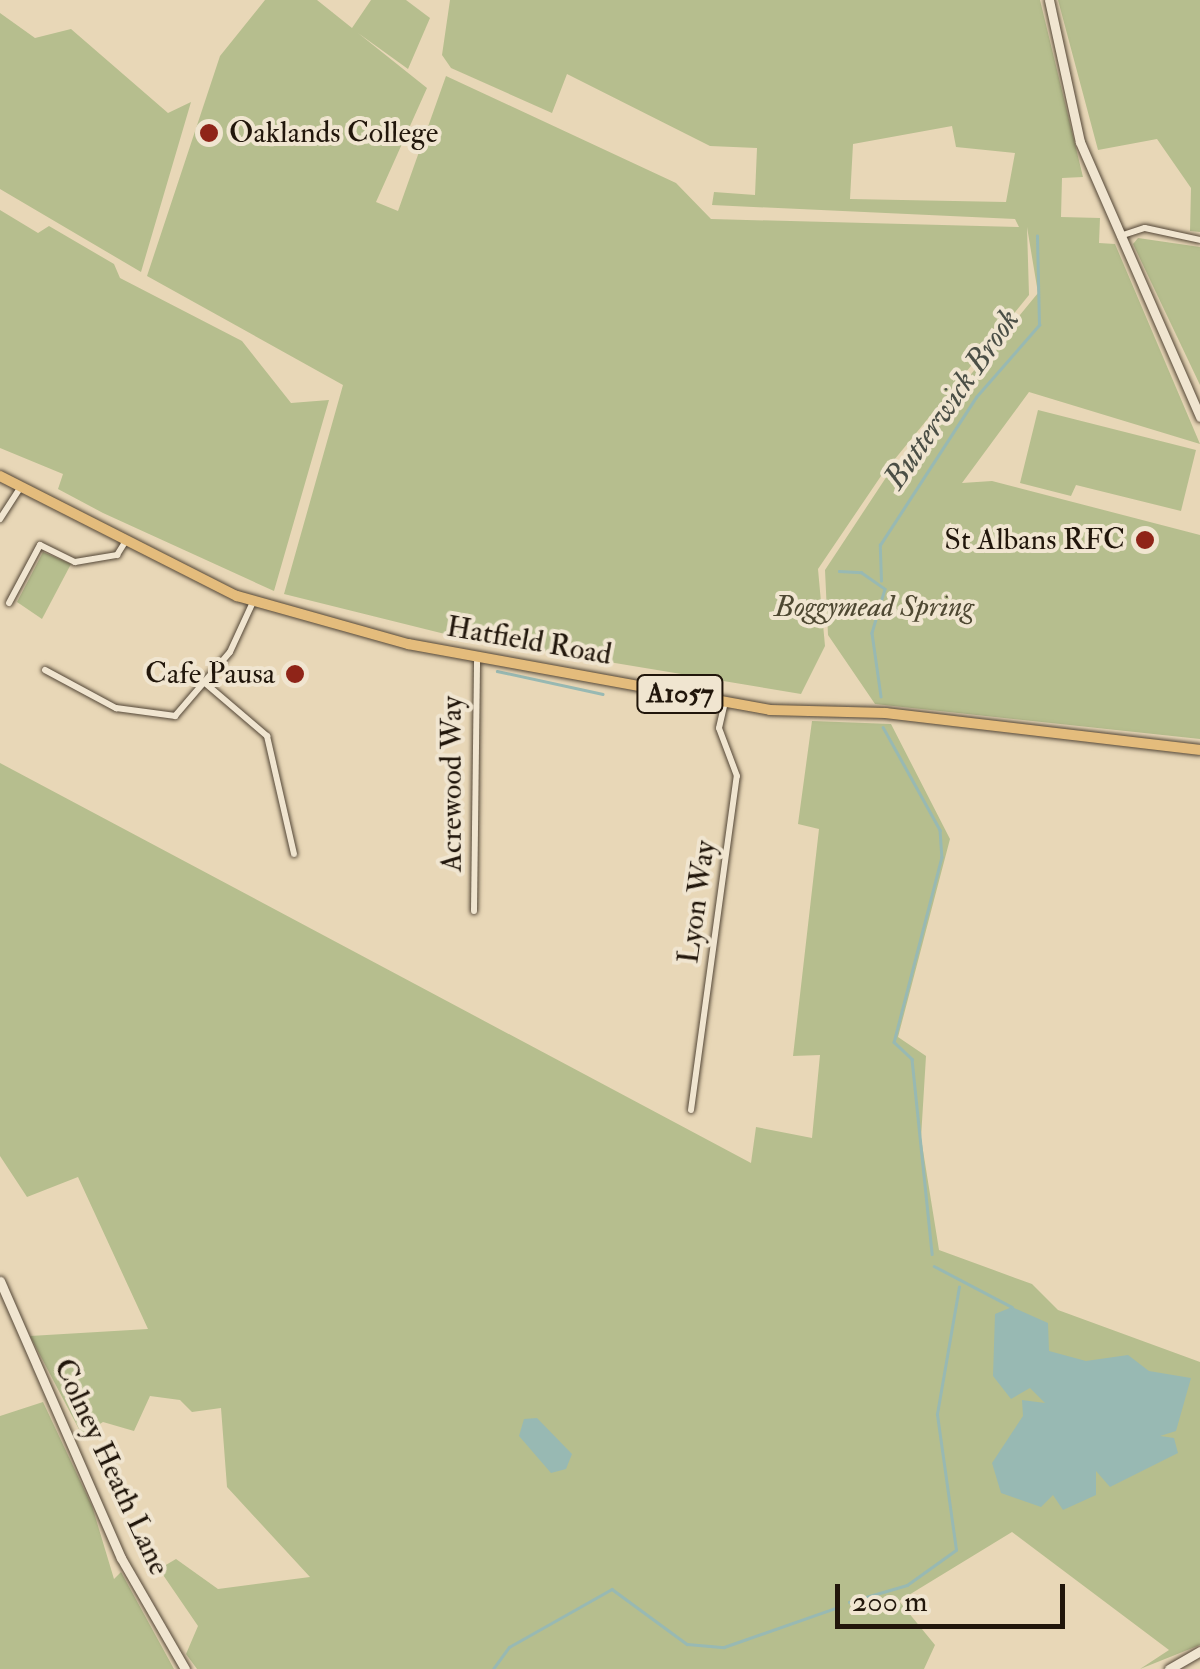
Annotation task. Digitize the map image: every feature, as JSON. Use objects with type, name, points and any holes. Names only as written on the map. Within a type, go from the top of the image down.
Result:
[{"type":"main road","name":"Hatfield Road","points":[[0,476],[124,544],[253,602],[477,657],[725,703],[1200,750]]},
{"type":"street","points":[[1049,0],[1080,142],[1119,236],[1197,402],[1200,417]]},
{"type":"street","points":[[1119,236],[1145,228],[1200,240]]},
{"type":"street","points":[[0,520],[20,488]]},
{"type":"street","points":[[9,603],[40,545],[75,562],[115,559],[124,544]]},
{"type":"street","points":[[45,670],[116,708],[170,717],[205,684],[253,602]]},
{"type":"street","name":"Acrewood Way","points":[[474,911],[477,657]]},
{"type":"street","points":[[205,684],[267,736],[294,854]]},
{"type":"street","name":"Lyon Way","points":[[691,1110],[737,776],[719,728],[725,703]]},
{"type":"street","name":"Colney Heath Lane","points":[[0,1281],[122,1558],[185,1669]]},
{"type":"street","points":[[1168,1669],[1200,1651]]},
{"type":"green space","name":"Boggymead Spring","points":[[265,0],[317,0],[352,28],[371,0],[406,0],[430,18],[408,69],[358,33],[427,88],[376,202],[398,211],[446,76],[676,183],[711,219],[1019,227],[1015,219],[712,205],[714,192],[755,195],[757,148],[710,146],[567,74],[552,113],[451,68],[442,55],[450,0],[1040,0],[1083,177],[1062,178],[1061,217],[1100,218],[1099,243],[1115,244],[1200,444],[1029,392],[962,483],[992,481],[1200,535],[1200,739],[875,704],[828,635],[825,570],[887,476],[1038,293],[1027,227],[1029,295],[881,476],[818,569],[825,646],[801,694],[453,636],[284,594],[343,385],[147,276],[220,56]],"holes":[[[952,126],[956,147],[1015,153],[1006,202],[850,199],[853,144]]]},
{"type":"green space","points":[[1058,0],[1200,0],[1200,232],[1190,231],[1191,188],[1157,139],[1098,150]]},
{"type":"green space","points":[[0,13],[35,38],[71,29],[168,113],[191,102],[141,272],[0,189]]},
{"type":"green space","points":[[0,210],[38,233],[49,226],[114,264],[120,278],[242,341],[291,403],[329,400],[274,591],[103,513],[58,489],[63,474],[0,448]]},
{"type":"green space","points":[[1138,238],[1200,247],[1200,385],[1133,244]]},
{"type":"green space","points":[[1038,410],[1196,450],[1181,511],[1076,485],[1071,496],[1020,483]]},
{"type":"green space","points":[[43,552],[71,564],[42,619],[17,602]]},
{"type":"green space","points":[[812,721],[891,724],[950,839],[898,1037],[926,1056],[921,1138],[939,1250],[1032,1284],[1058,1310],[1200,1362],[1200,1645],[1140,1669],[1169,1650],[1012,1532],[899,1601],[935,1645],[924,1669],[197,1669],[186,1654],[198,1626],[159,1569],[176,1559],[218,1589],[310,1577],[227,1487],[221,1408],[192,1412],[180,1400],[150,1396],[134,1431],[103,1422],[82,1435],[30,1336],[148,1329],[78,1177],[27,1197],[0,1156],[0,763],[751,1163],[756,1127],[812,1138],[820,1055],[793,1056],[819,829],[798,824]]},
{"type":"green space","points":[[43,1402],[92,1506],[114,1579],[121,1572],[174,1669],[0,1669],[0,1416]]},
{"type":"water","points":[[1012,1307],[1048,1323],[1049,1351],[1086,1361],[1128,1355],[1149,1371],[1191,1378],[1176,1431],[1160,1436],[1174,1438],[1178,1453],[1110,1487],[1096,1471],[1096,1495],[1063,1510],[1053,1495],[1041,1507],[1001,1493],[992,1463],[1023,1416],[1022,1400],[1045,1403],[1030,1388],[1011,1399],[993,1376],[995,1314]]},
{"type":"water","points":[[537,1418],[572,1454],[566,1469],[551,1473],[519,1436],[524,1419]]},
{"type":"waterway","name":"Butterwick Brook","points":[[881,581],[880,545],[976,397],[1039,325],[1037,236]]},
{"type":"waterway","name":"Butterwick Brook","points":[[839,571],[861,572],[885,589],[872,633],[881,696]]},
{"type":"waterway","points":[[497,671],[603,694]]},
{"type":"waterway","name":"Butterwick Brook","points":[[883,727],[940,830],[942,857],[894,1042],[912,1059],[932,1254]]},
{"type":"waterway","points":[[934,1266],[1012,1307]]},
{"type":"waterway","name":"Butterwick Brook","points":[[849,1602],[907,1585],[956,1550],[937,1414],[959,1287]]},
{"type":"waterway","name":"Butterwick Brook","points":[[493,1669],[509,1647],[612,1589],[687,1644],[724,1647],[838,1607]]},
{"type":"place","name":"Oaklands College","points":[[209,133]]},
{"type":"place","name":"St Albans RFC","points":[[1145,540]]},
{"type":"place","name":"Cafe Pausa","points":[[295,674]]}]
